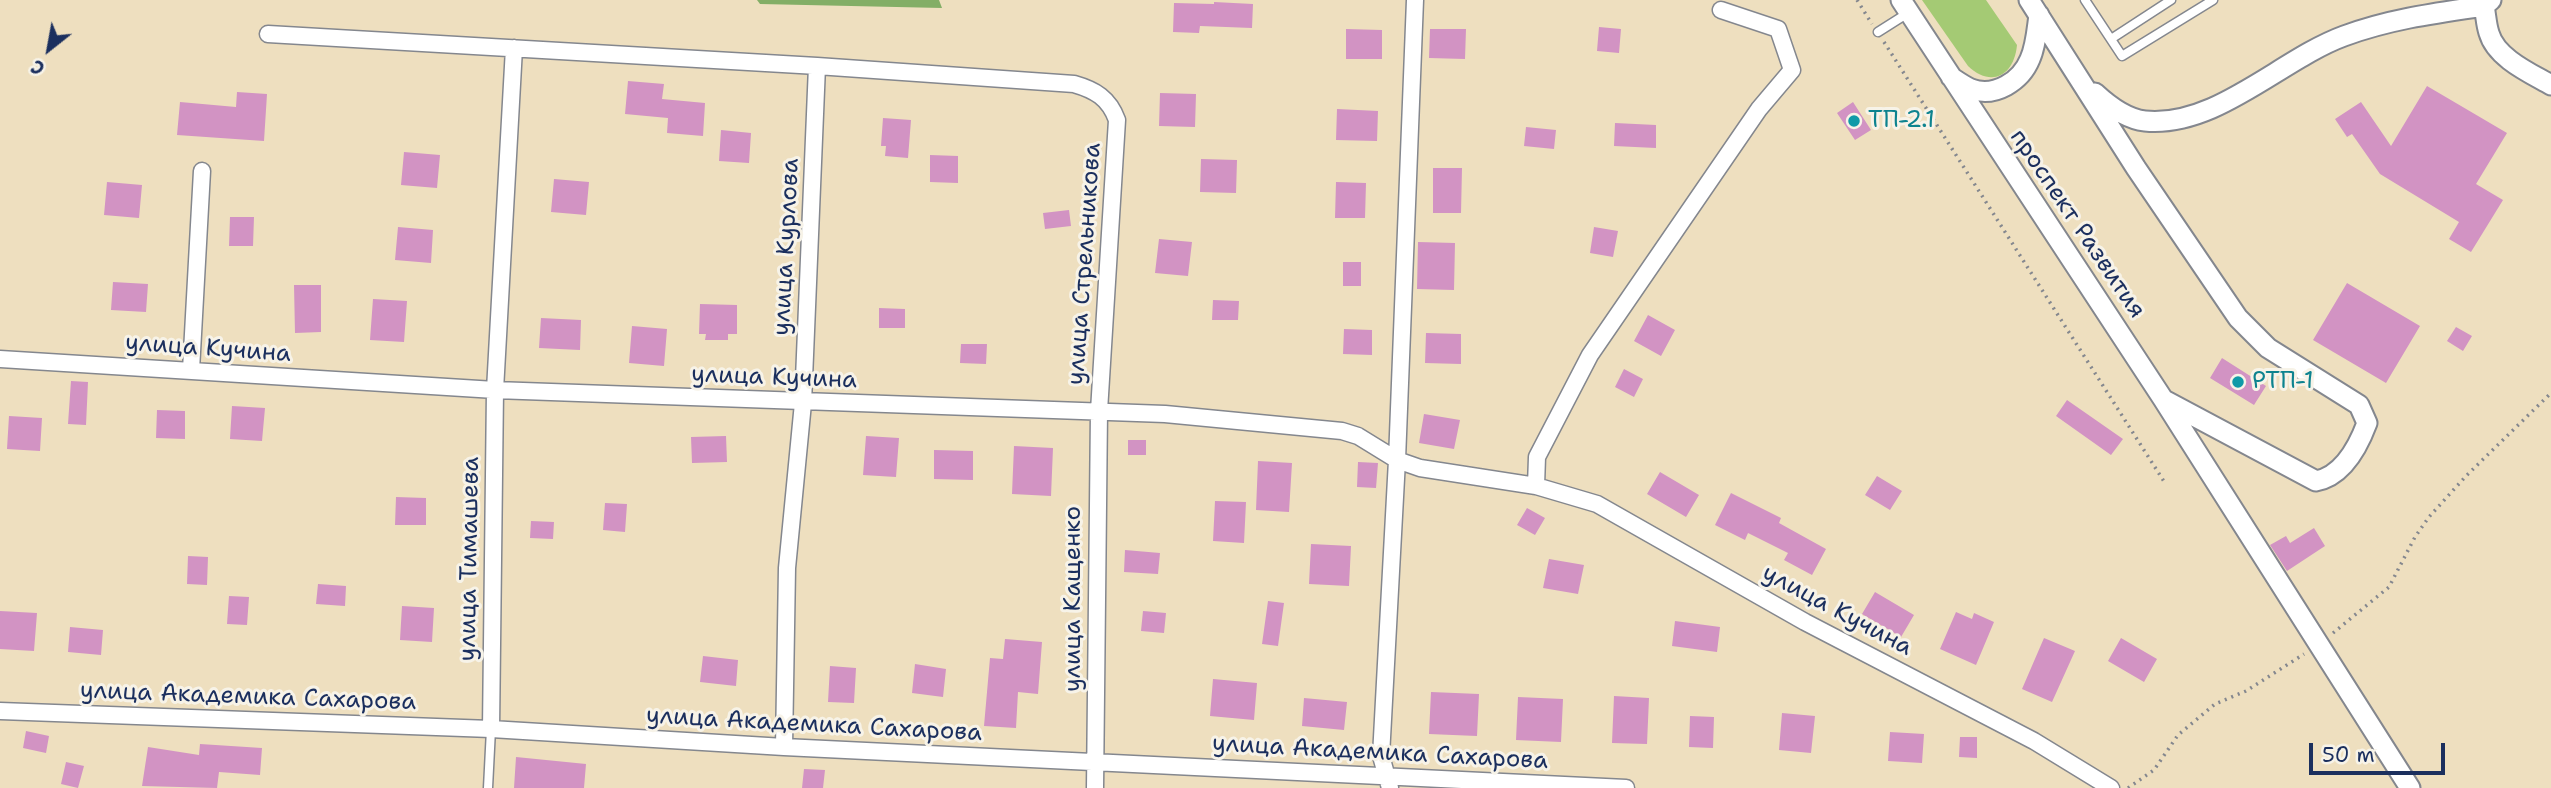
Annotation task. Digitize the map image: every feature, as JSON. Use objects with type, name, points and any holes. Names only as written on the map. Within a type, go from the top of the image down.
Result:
[{"type":"street","points":[[1388,782],[1381,756],[1397,460],[1415,0]]},
{"type":"street","points":[[2081,81],[2105,103],[2125,115],[2144,121],[2171,121],[2220,103],[2261,82],[2319,46],[2345,35],[2413,15],[2488,3],[2489,36],[2498,50],[2551,85]]},
{"type":"street","name":"проспект Развития","points":[[1905,6],[2163,399],[2410,788]]},
{"type":"street","points":[[2034,7],[2136,168],[2238,318],[2268,348],[2359,405],[2367,423],[2361,439],[2340,470],[2329,479],[2316,481],[2163,399]]},
{"type":"street","points":[[1950,77],[1972,89],[1986,90],[2014,82],[2031,57],[2034,7]]},
{"type":"street","points":[[1536,486],[1537,457],[1590,355],[1759,108],[1792,70],[1778,29],[1721,10]]},
{"type":"street","points":[[268,34],[817,66]]},
{"type":"street","name":"улица Тимашева","points":[[491,729],[495,390],[514,48]]},
{"type":"street","name":"улица Стрельникова","points":[[817,66],[1074,84],[1087,87],[1108,101],[1117,120],[1099,411]]},
{"type":"street","name":"улица Курлова","points":[[784,747],[786,568],[803,402],[817,66]]},
{"type":"street","points":[[191,370],[202,171]]},
{"type":"street","name":"улица Кучина","points":[[0,359],[495,390],[1165,414],[1342,431],[1366,439],[1397,460],[1420,467],[1536,486],[1597,504],[1805,622],[2034,741],[2111,788]]},
{"type":"street","name":"улица Кащенко","points":[[1095,788],[1099,411]]},
{"type":"street","name":"улица Академика Сахарова","points":[[0,711],[491,729],[1388,782],[1626,788]]},
{"type":"lane","points":[[2085,0],[2122,55],[2213,0]]},
{"type":"lane","points":[[2112,39],[2171,0]]},
{"type":"lane","points":[[1878,32],[1905,6]]},
{"type":"lane","points":[[488,788],[491,729]]},
{"type":"path","points":[[1857,0],[2165,483]]},
{"type":"path","points":[[2128,788],[2154,770],[2178,735],[2215,704],[2246,691],[2318,644],[2389,587],[2415,537],[2429,517],[2466,476],[2551,393]]},
{"type":"green space","points":[[757,0],[939,0],[942,8],[760,4]]},
{"type":"green space","points":[[1922,0],[1986,0],[2017,45],[2015,56],[2006,71],[1993,77],[1985,76],[1968,66]]},
{"type":"building","points":[[1174,3],[1253,4],[1252,28],[1200,26],[1199,33],[1173,32]]},
{"type":"building","points":[[1599,27],[1621,29],[1619,53],[1597,51]]},
{"type":"building","points":[[1346,29],[1382,30],[1382,59],[1346,59]]},
{"type":"building","points":[[1430,29],[1466,29],[1465,59],[1429,58]]},
{"type":"building","points":[[628,81],[664,84],[662,99],[705,103],[703,136],[667,133],[668,118],[625,114]]},
{"type":"building","points":[[2427,86],[2507,133],[2476,184],[2503,200],[2471,252],[2449,239],[2459,222],[2380,174],[2352,134],[2347,137],[2335,119],[2361,102],[2391,146]]},
{"type":"building","points":[[237,92],[267,94],[264,141],[177,135],[180,102],[236,107]]},
{"type":"building","points":[[1160,93],[1196,94],[1195,127],[1159,126]]},
{"type":"building","name":"ТП-2.1","points":[[1853,102],[1871,130],[1855,140],[1837,113]]},
{"type":"building","points":[[1337,109],[1378,111],[1377,141],[1336,140]]},
{"type":"building","points":[[883,118],[911,120],[908,158],[885,156],[886,146],[881,146]]},
{"type":"building","points":[[1615,123],[1656,125],[1656,148],[1614,146]]},
{"type":"building","points":[[1526,127],[1556,130],[1554,149],[1524,146]]},
{"type":"building","points":[[721,130],[751,133],[749,163],[719,161]]},
{"type":"building","points":[[404,152],[440,155],[437,188],[401,185]]},
{"type":"building","points":[[930,155],[958,156],[958,183],[930,182]]},
{"type":"building","points":[[1201,159],[1237,160],[1236,193],[1200,192]]},
{"type":"building","points":[[1433,168],[1462,168],[1461,213],[1433,213]]},
{"type":"building","points":[[554,179],[589,182],[586,215],[551,212]]},
{"type":"building","points":[[107,182],[142,185],[139,218],[104,215]]},
{"type":"building","points":[[1336,182],[1366,183],[1365,218],[1335,218]]},
{"type":"building","points":[[1069,210],[1071,226],[1045,229],[1043,213]]},
{"type":"building","points":[[230,217],[254,217],[253,246],[229,246]]},
{"type":"building","points":[[398,227],[433,230],[431,263],[395,260]]},
{"type":"building","points":[[1594,227],[1618,231],[1613,257],[1590,253]]},
{"type":"building","points":[[1159,239],[1192,242],[1188,276],[1155,273]]},
{"type":"building","points":[[1418,242],[1455,243],[1454,290],[1417,289]]},
{"type":"building","points":[[1343,262],[1361,262],[1361,286],[1343,286]]},
{"type":"building","points":[[113,282],[148,284],[146,312],[111,310]]},
{"type":"building","points":[[2347,283],[2420,326],[2386,383],[2313,340]]},
{"type":"building","points":[[294,285],[321,285],[321,332],[295,333]]},
{"type":"building","points":[[373,299],[407,301],[404,342],[370,340]]},
{"type":"building","points":[[1213,300],[1239,301],[1238,320],[1212,320]]},
{"type":"building","points":[[700,304],[737,305],[737,334],[728,334],[728,340],[705,340],[706,334],[699,334]]},
{"type":"building","points":[[879,308],[905,309],[905,328],[879,328]]},
{"type":"building","points":[[1648,315],[1675,330],[1661,356],[1634,341]]},
{"type":"building","points":[[541,318],[581,320],[580,350],[539,348]]},
{"type":"building","points":[[632,326],[667,329],[664,366],[629,363]]},
{"type":"building","points":[[2456,327],[2472,336],[2463,351],[2447,341]]},
{"type":"building","points":[[1344,329],[1372,330],[1372,355],[1343,354]]},
{"type":"building","points":[[1426,333],[1461,334],[1461,364],[1425,363]]},
{"type":"building","points":[[961,344],[987,344],[986,364],[960,363]]},
{"type":"building","name":"РТП-1","points":[[2222,358],[2266,386],[2254,405],[2210,378]]},
{"type":"building","points":[[1624,369],[1643,379],[1634,397],[1615,387]]},
{"type":"building","points":[[71,381],[88,382],[86,425],[68,424]]},
{"type":"building","points":[[2067,400],[2123,439],[2111,455],[2056,416]]},
{"type":"building","points":[[232,406],[265,408],[262,441],[230,439]]},
{"type":"building","points":[[157,410],[185,411],[185,439],[156,438]]},
{"type":"building","points":[[1424,414],[1460,420],[1454,449],[1419,443]]},
{"type":"building","points":[[9,416],[42,418],[40,451],[7,449]]},
{"type":"building","points":[[726,436],[727,462],[692,463],[691,437]]},
{"type":"building","points":[[866,436],[899,438],[896,477],[863,475]]},
{"type":"building","points":[[1128,440],[1146,440],[1146,455],[1128,455]]},
{"type":"building","points":[[1014,446],[1053,448],[1051,496],[1012,494]]},
{"type":"building","points":[[934,450],[973,451],[973,480],[934,479]]},
{"type":"building","points":[[1258,461],[1292,463],[1289,512],[1256,510]]},
{"type":"building","points":[[1358,462],[1378,463],[1376,488],[1357,487]]},
{"type":"building","points":[[1660,472],[1699,495],[1686,517],[1647,494]]},
{"type":"building","points":[[1877,476],[1902,491],[1890,510],[1865,495]]},
{"type":"building","points":[[1731,493],[1781,518],[1779,523],[1826,549],[1812,575],[1784,560],[1788,553],[1748,533],[1745,540],[1715,525]]},
{"type":"building","points":[[396,497],[426,498],[426,525],[395,525]]},
{"type":"building","points":[[1215,501],[1246,502],[1244,543],[1213,541]]},
{"type":"building","points":[[605,503],[627,504],[625,532],[603,530]]},
{"type":"building","points":[[1527,508],[1545,518],[1535,535],[1517,525]]},
{"type":"building","points":[[531,521],[554,522],[553,539],[530,538]]},
{"type":"building","points":[[2314,528],[2325,546],[2287,571],[2270,545],[2286,536],[2290,543]]},
{"type":"building","points":[[1311,544],[1351,546],[1349,586],[1309,584]]},
{"type":"building","points":[[1125,550],[1160,553],[1158,574],[1124,572]]},
{"type":"building","points":[[188,556],[208,557],[207,585],[187,584]]},
{"type":"building","points":[[1549,559],[1584,565],[1578,594],[1543,588]]},
{"type":"building","points":[[318,584],[346,586],[345,606],[316,604]]},
{"type":"building","points":[[1875,592],[1914,615],[1901,637],[1862,614]]},
{"type":"building","points":[[229,596],[249,597],[247,625],[227,624]]},
{"type":"building","points":[[1268,601],[1284,603],[1278,646],[1262,644]]},
{"type":"building","points":[[402,606],[434,608],[432,642],[400,640]]},
{"type":"building","points":[[0,611],[37,613],[34,651],[0,649]]},
{"type":"building","points":[[1143,611],[1166,613],[1164,633],[1141,631]]},
{"type":"building","points":[[1956,612],[1972,619],[1974,613],[1994,622],[1976,665],[1940,649]]},
{"type":"building","points":[[1675,621],[1720,627],[1717,652],[1672,646]]},
{"type":"building","points":[[70,627],[103,630],[101,655],[68,652]]},
{"type":"building","points":[[2044,638],[2075,651],[2052,702],[2022,689]]},
{"type":"building","points":[[2121,638],[2157,659],[2144,682],[2108,661]]},
{"type":"building","points":[[1005,639],[1042,642],[1038,694],[1018,692],[1016,728],[984,726],[990,658],[1003,659]]},
{"type":"building","points":[[703,656],[738,660],[736,686],[700,682]]},
{"type":"building","points":[[915,664],[946,669],[943,697],[912,693]]},
{"type":"building","points":[[830,666],[856,668],[854,703],[828,702]]},
{"type":"building","points":[[1213,679],[1257,683],[1254,720],[1210,716]]},
{"type":"building","points":[[1431,692],[1479,694],[1477,736],[1429,734]]},
{"type":"building","points":[[1614,696],[1649,698],[1647,744],[1612,743]]},
{"type":"building","points":[[1518,697],[1563,699],[1561,742],[1516,740]]},
{"type":"building","points":[[1304,698],[1347,702],[1344,730],[1302,726]]},
{"type":"building","points":[[1782,713],[1815,716],[1811,753],[1779,750]]},
{"type":"building","points":[[1690,716],[1714,717],[1713,748],[1689,747]]},
{"type":"building","points":[[26,731],[49,736],[46,753],[23,748]]},
{"type":"building","points":[[1890,732],[1924,734],[1922,763],[1888,761]]},
{"type":"building","points":[[1960,737],[1977,737],[1977,758],[1959,757]]},
{"type":"building","points":[[200,744],[262,748],[260,775],[219,772],[217,788],[142,786],[148,747],[199,755]]},
{"type":"building","points":[[516,757],[586,764],[584,788],[514,788]]},
{"type":"building","points":[[66,762],[84,766],[78,788],[61,784]]},
{"type":"building","points":[[804,769],[825,770],[823,788],[802,788]]},
{"type":"place","name":"ТП-2.1","points":[[1854,121]]},
{"type":"place","name":"РТП-1","points":[[2238,382]]}]
